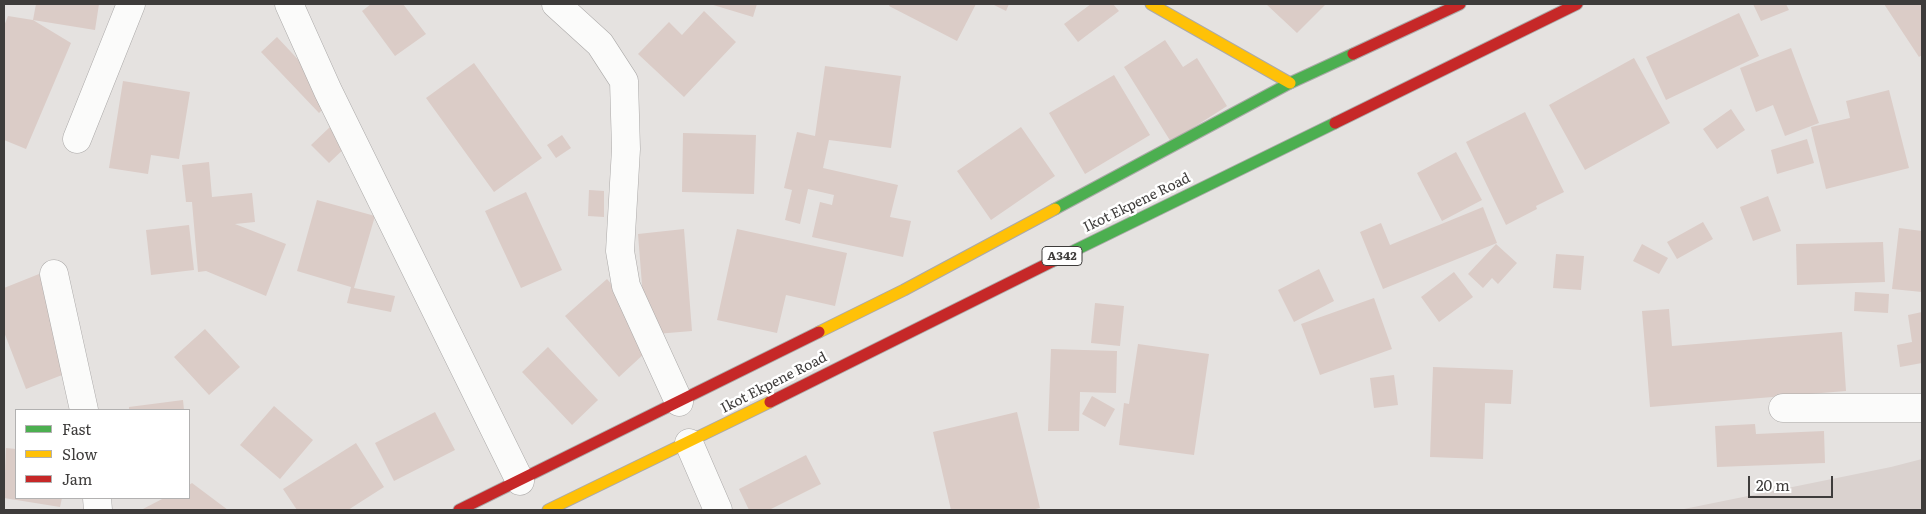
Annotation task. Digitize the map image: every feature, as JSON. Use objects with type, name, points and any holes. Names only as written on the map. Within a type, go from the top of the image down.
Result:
[{"type":"main road","points":[[1151,4],[1290,83]]},
{"type":"main road","name":"Ikot Ekpene Road","points":[[459,510],[679,402],[906,294],[1290,83],[1460,4]]},
{"type":"main road","name":"Ikot Ekpene Road","points":[[548,510],[689,443],[918,321],[1577,4]]},
{"type":"street","points":[[77,139],[131,4]]},
{"type":"street","points":[[289,4],[332,100],[520,481]]},
{"type":"street","points":[[556,4],[600,44],[624,81],[626,149],[620,251],[626,286],[679,402]]},
{"type":"street","points":[[54,274],[84,409]]},
{"type":"street","points":[[1783,408],[1922,408]]},
{"type":"street","points":[[689,443],[718,510]]},
{"type":"shaded area","points":[[1922,459],[1922,510],[1679,510],[1891,467]]},
{"type":"building","points":[[36,4],[99,4],[95,30],[33,20]]},
{"type":"building","points":[[371,4],[403,4],[426,34],[395,56],[362,11]]},
{"type":"building","points":[[710,4],[757,4],[753,17]]},
{"type":"building","points":[[890,4],[976,4],[957,41],[889,6]]},
{"type":"building","points":[[992,4],[1009,4],[1006,11]]},
{"type":"building","points":[[1091,4],[1113,4],[1119,11],[1078,42],[1064,24]]},
{"type":"building","points":[[1266,4],[1326,4],[1297,33]]},
{"type":"building","points":[[1753,4],[1786,4],[1789,10],[1761,21]]},
{"type":"building","points":[[1884,4],[1922,4],[1922,55],[1919,57]]},
{"type":"building","points":[[704,11],[736,42],[684,97],[638,54],[669,22],[682,35]]},
{"type":"building","points":[[1739,13],[1759,56],[1666,100],[1646,57]]},
{"type":"building","points":[[8,16],[33,20],[71,43],[26,149],[4,140],[4,26]]},
{"type":"building","points":[[277,37],[334,98],[319,113],[261,52]]},
{"type":"building","points":[[1165,40],[1183,67],[1197,58],[1227,106],[1171,142],[1124,67]]},
{"type":"building","points":[[1791,48],[1819,123],[1785,136],[1773,105],[1756,112],[1740,68]]},
{"type":"building","points":[[1634,58],[1670,123],[1585,170],[1549,105]]},
{"type":"building","points":[[474,63],[542,158],[494,192],[426,98]]},
{"type":"building","points":[[825,66],[901,76],[891,148],[829,140],[823,168],[898,185],[890,217],[911,221],[903,257],[812,237],[820,202],[832,205],[834,195],[808,189],[800,224],[785,220],[792,190],[784,188],[797,132],[815,136]]},
{"type":"building","points":[[1114,75],[1150,135],[1085,174],[1049,113]]},
{"type":"building","points":[[123,81],[190,92],[179,159],[151,155],[148,174],[109,168]]},
{"type":"building","points":[[1889,90],[1909,168],[1826,189],[1811,127],[1850,118],[1846,101]]},
{"type":"building","points":[[1731,109],[1745,130],[1717,149],[1703,129]]},
{"type":"building","points":[[1525,112],[1564,192],[1536,206],[1537,209],[1506,225],[1466,142]]},
{"type":"building","points":[[331,126],[349,144],[329,163],[311,145]]},
{"type":"building","points":[[1021,127],[1055,176],[991,220],[957,171]]},
{"type":"building","points":[[683,133],[756,135],[754,194],[682,192]]},
{"type":"building","points":[[562,135],[571,148],[556,158],[547,145]]},
{"type":"building","points":[[1807,139],[1814,163],[1777,174],[1771,150]]},
{"type":"building","points":[[1456,152],[1482,200],[1442,221],[1417,173]]},
{"type":"building","points":[[209,162],[212,197],[252,193],[255,222],[235,224],[286,244],[266,296],[206,271],[198,272],[192,202],[186,202],[182,165]]},
{"type":"building","points":[[589,190],[604,191],[604,217],[588,216]]},
{"type":"building","points":[[526,192],[562,270],[521,288],[485,211]]},
{"type":"building","points":[[1768,196],[1781,231],[1753,241],[1740,207]]},
{"type":"building","points":[[317,200],[375,216],[354,288],[395,296],[391,312],[347,303],[351,287],[297,271]]},
{"type":"building","points":[[1483,207],[1497,243],[1383,289],[1360,232],[1381,223],[1390,245]]},
{"type":"building","points":[[1703,222],[1713,239],[1677,259],[1667,242]]},
{"type":"building","points":[[189,225],[194,270],[151,275],[146,230]]},
{"type":"building","points":[[1899,228],[1922,231],[1922,292],[1892,289]]},
{"type":"building","points":[[684,229],[692,331],[656,334],[660,339],[619,377],[565,316],[607,279],[645,323],[638,234]]},
{"type":"building","points":[[737,229],[847,253],[835,306],[786,295],[777,333],[717,320]]},
{"type":"building","points":[[1883,242],[1885,282],[1797,285],[1796,244]]},
{"type":"building","points":[[1496,244],[1517,263],[1498,284],[1492,278],[1483,288],[1468,274]]},
{"type":"building","points":[[1642,244],[1668,258],[1659,274],[1633,261]]},
{"type":"building","points":[[1556,254],[1584,256],[1581,290],[1553,288]]},
{"type":"building","points":[[1319,269],[1334,301],[1294,322],[1278,290]]},
{"type":"building","points":[[1454,272],[1473,297],[1439,322],[1421,297]]},
{"type":"building","points":[[39,274],[75,370],[26,389],[4,332],[4,288]]},
{"type":"building","points":[[1855,292],[1889,294],[1888,313],[1854,311]]},
{"type":"building","points":[[1374,298],[1392,349],[1320,375],[1301,324]]},
{"type":"building","points":[[1095,303],[1124,306],[1120,346],[1091,343]]},
{"type":"building","points":[[1669,309],[1672,346],[1842,332],[1846,391],[1650,407],[1642,311]]},
{"type":"building","points":[[1922,312],[1922,363],[1900,367],[1897,345],[1912,342],[1908,315]]},
{"type":"building","points":[[205,329],[240,367],[209,395],[174,357]]},
{"type":"building","points":[[1138,344],[1209,354],[1194,455],[1119,445],[1124,403],[1129,404]]},
{"type":"building","points":[[548,347],[598,400],[572,425],[522,372]]},
{"type":"building","points":[[1051,349],[1117,351],[1116,393],[1080,392],[1079,431],[1048,431]]},
{"type":"building","points":[[1433,367],[1513,370],[1511,404],[1485,403],[1483,459],[1430,457]]},
{"type":"building","points":[[1394,375],[1398,405],[1374,408],[1370,378]]},
{"type":"building","points":[[1092,396],[1115,409],[1105,427],[1082,414]]},
{"type":"building","points":[[183,400],[184,409],[129,409],[129,407]]},
{"type":"building","points":[[274,406],[313,440],[280,479],[240,445]]},
{"type":"building","points":[[435,412],[455,450],[394,481],[375,443]]},
{"type":"building","points":[[1017,412],[1040,508],[1031,510],[951,510],[933,432]]},
{"type":"building","points":[[1755,424],[1756,434],[1824,431],[1825,463],[1717,467],[1715,426]]},
{"type":"building","points":[[356,443],[384,487],[348,510],[297,510],[283,489]]},
{"type":"building","points":[[6,448],[15,449],[15,499],[62,499],[60,507],[4,498]]},
{"type":"building","points":[[806,455],[821,484],[769,510],[749,510],[739,489]]},
{"type":"building","points":[[192,483],[228,510],[141,510],[162,499],[190,499],[190,484]]},
{"type":"traffic: fast","points":[[1055,209],[1290,83],[1353,54]]},
{"type":"traffic: fast","points":[[1053,261],[1335,123]]},
{"type":"traffic: slow","points":[[1151,4],[1290,83]]},
{"type":"traffic: slow","points":[[819,332],[904,290],[1055,209]]},
{"type":"traffic: slow","points":[[548,510],[770,402]]},
{"type":"traffic: jam","points":[[1353,54],[1460,4]]},
{"type":"traffic: jam","points":[[1335,123],[1577,4]]},
{"type":"traffic: jam","points":[[770,402],[1053,261]]},
{"type":"traffic: jam","points":[[459,510],[819,332]]}]
